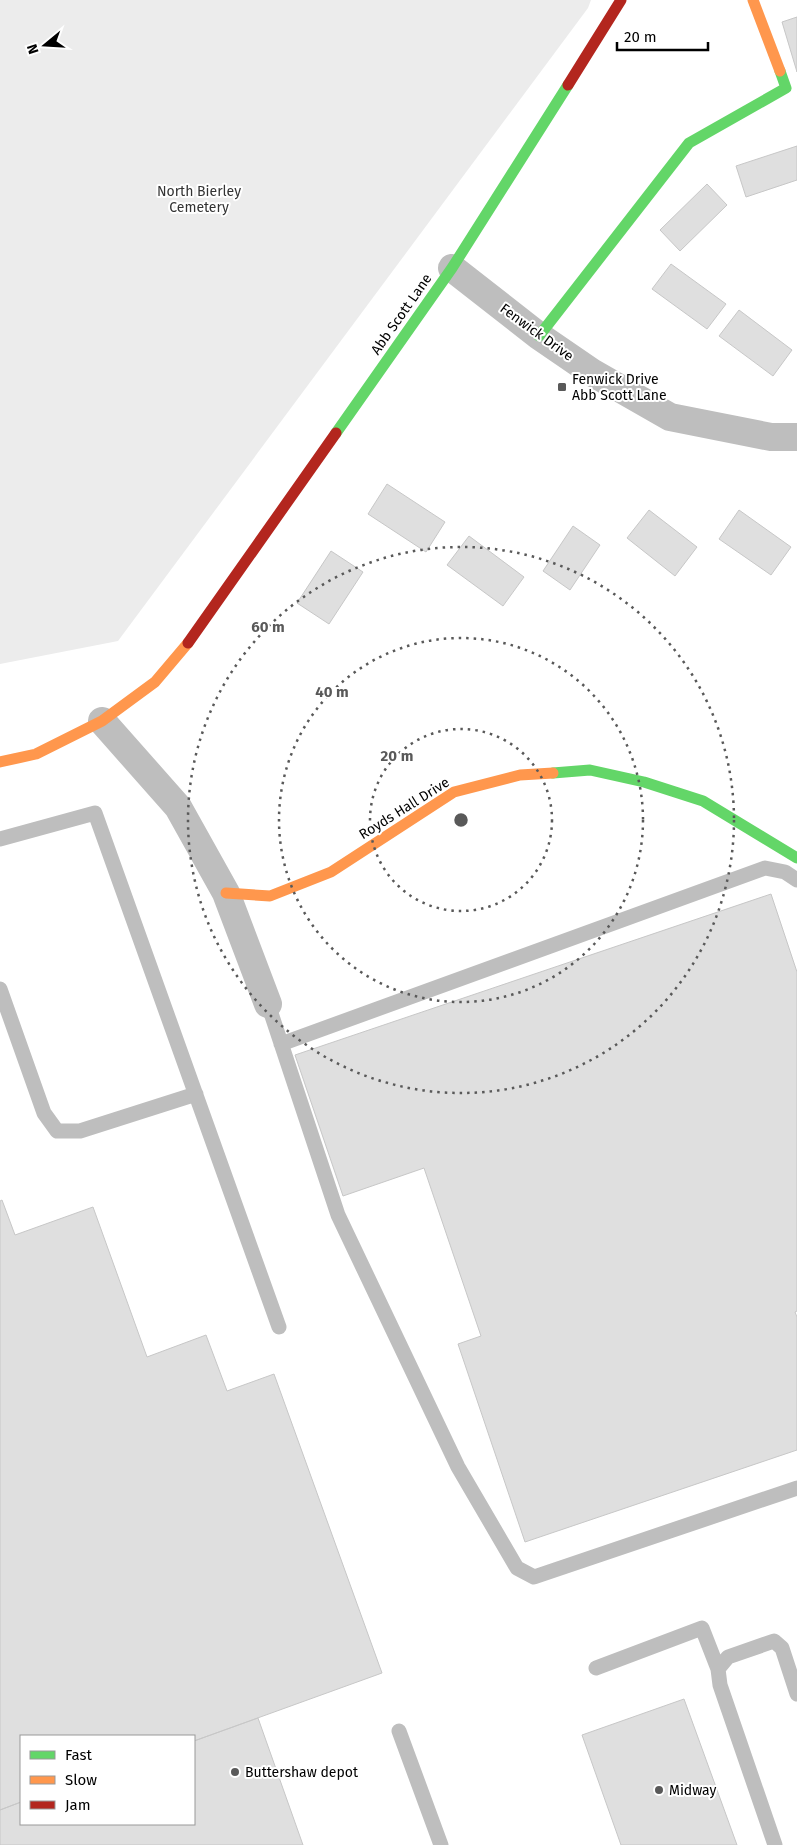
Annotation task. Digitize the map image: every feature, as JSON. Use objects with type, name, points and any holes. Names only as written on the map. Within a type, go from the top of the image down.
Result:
[{"type":"street","name":"Abb Scott Lane","points":[[0,762],[36,754],[102,722],[155,682],[193,637],[452,268],[621,0]]},
{"type":"street","points":[[539,336],[689,144],[786,88],[753,0]]},
{"type":"street","name":"Fenwick Drive","points":[[452,268],[539,336],[593,373],[670,416],[771,437],[797,437]]},
{"type":"street","points":[[102,722],[178,807],[226,893],[268,1004]]},
{"type":"street","name":"Royds Hall Drive","points":[[226,893],[270,896],[331,872],[454,792],[520,775],[590,770],[644,782],[703,802],[797,858]]},
{"type":"lane","points":[[0,839],[95,813],[279,1327]]},
{"type":"lane","points":[[281,1044],[764,868],[786,872],[797,880]]},
{"type":"lane","points":[[0,989],[44,1113],[57,1131],[80,1131],[196,1094]]},
{"type":"lane","points":[[268,1004],[338,1215],[458,1467],[517,1568],[534,1577],[797,1488]]},
{"type":"lane","points":[[596,1668],[702,1628],[718,1669],[720,1685],[775,1845]]},
{"type":"lane","points":[[718,1669],[728,1657],[774,1641],[782,1648],[797,1694]]},
{"type":"lane","points":[[399,1730],[441,1845]]},
{"type":"green space","name":"North Bierley Cemetery","points":[[0,0],[591,0],[588,8],[118,641],[0,664]]},
{"type":"building","points":[[797,17],[797,72],[782,22]]},
{"type":"building","points":[[797,146],[797,180],[746,197],[736,166]]},
{"type":"building","points":[[707,184],[727,205],[680,251],[660,230]]},
{"type":"building","points":[[671,264],[726,304],[707,329],[652,289]]},
{"type":"building","points":[[739,310],[792,350],[773,376],[719,336]]},
{"type":"building","points":[[387,484],[445,522],[426,552],[368,514]]},
{"type":"building","points":[[649,510],[697,547],[675,576],[627,538]]},
{"type":"building","points":[[739,510],[791,547],[771,575],[719,539]]},
{"type":"building","points":[[573,526],[600,545],[570,590],[543,571]]},
{"type":"building","points":[[469,536],[524,577],[503,606],[447,565]]},
{"type":"building","points":[[331,551],[363,572],[329,624],[297,603]]},
{"type":"building","points":[[771,894],[797,972],[797,1311],[795,1312],[797,1317],[797,1450],[525,1542],[458,1344],[481,1336],[424,1168],[343,1196],[295,1055]]},
{"type":"building","points":[[2,1200],[15,1235],[93,1207],[147,1357],[206,1335],[227,1391],[274,1374],[382,1673],[195,1741],[195,1735],[20,1735],[20,1802],[0,1810],[0,1201]]},
{"type":"building","name":"Midway","points":[[684,1699],[737,1845],[621,1845],[582,1735]]},
{"type":"building","name":"Buttershaw depot","points":[[258,1718],[303,1845],[0,1845],[0,1810],[20,1802],[20,1825],[195,1825],[195,1741]]},
{"type":"traffic: fast","points":[[539,336],[689,143],[786,88],[780,71]]},
{"type":"traffic: fast","points":[[336,433],[452,268],[568,85]]},
{"type":"traffic: fast","points":[[553,773],[590,770],[644,782],[703,801],[797,858]]},
{"type":"traffic: slow","points":[[753,0],[780,71]]},
{"type":"traffic: slow","points":[[0,762],[36,754],[102,721],[155,682],[188,643]]},
{"type":"traffic: slow","points":[[226,893],[270,896],[331,872],[454,792],[520,775],[553,773]]},
{"type":"traffic: jam","points":[[568,85],[621,0]]},
{"type":"traffic: jam","points":[[188,643],[336,433]]},
{"type":"place","name":"Fenwick Drive Abb Scott Lane","points":[[562,387]]},
{"type":"place","name":"Buttershaw depot","points":[[235,1772]]},
{"type":"place","name":"Midway","points":[[659,1790]]}]
